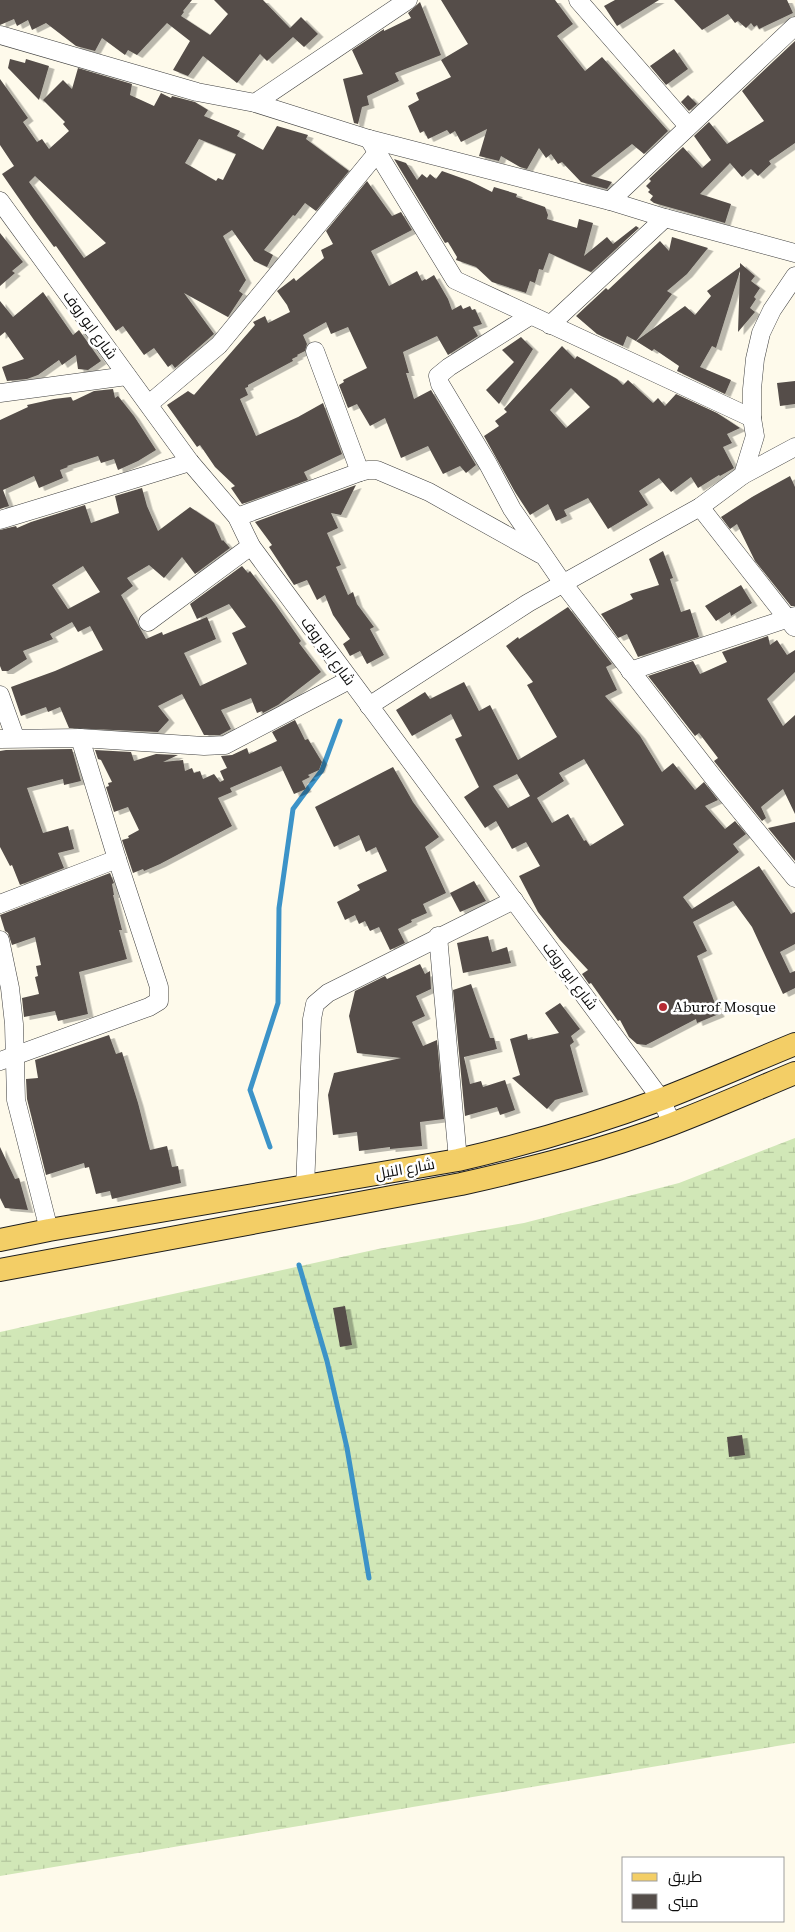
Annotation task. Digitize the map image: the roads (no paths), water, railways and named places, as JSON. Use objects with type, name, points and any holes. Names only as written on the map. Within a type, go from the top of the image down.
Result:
[{"type":"main road","name":"شارع النيل","points":[[0,1240],[458,1160],[512,1148],[661,1099],[795,1044]]},
{"type":"main road","name":"شارع النيل","points":[[0,1270],[461,1184],[571,1157],[672,1124],[795,1073]]},
{"type":"street","points":[[255,104],[408,0]]},
{"type":"street","points":[[578,0],[688,126]]},
{"type":"street","points":[[610,201],[795,26]]},
{"type":"street","points":[[0,35],[197,92],[255,104],[373,146],[610,201],[795,253]]},
{"type":"street","points":[[373,146],[455,280],[752,418]]},
{"type":"street","points":[[149,404],[219,346],[373,146]]},
{"type":"street","name":"شارع ابو روف","points":[[0,201],[190,462],[237,517],[250,546],[661,1099],[672,1124]]},
{"type":"street","points":[[550,325],[665,218]]},
{"type":"street","points":[[743,475],[755,436],[752,418],[755,359],[761,333],[772,310],[795,276]]},
{"type":"street","points":[[530,316],[449,367],[438,376],[440,384],[488,464],[512,509],[562,582],[630,671],[795,878]]},
{"type":"street","points":[[315,351],[360,472]]},
{"type":"street","points":[[0,393],[127,376]]},
{"type":"street","points":[[369,706],[562,582],[700,507],[743,475],[795,446]]},
{"type":"street","points":[[0,520],[190,462]]},
{"type":"street","points":[[237,517],[360,472],[377,470],[429,492],[544,556]]},
{"type":"street","points":[[630,671],[793,621],[700,507]]},
{"type":"street","points":[[148,622],[250,546]]},
{"type":"street","points":[[0,695],[8,738],[80,738],[204,746],[225,745],[349,680]]},
{"type":"street","points":[[7,1058],[149,1007],[159,1001],[159,987],[80,738]]},
{"type":"street","points":[[0,904],[117,859]]},
{"type":"street","points":[[305,1187],[312,1019],[315,1004],[328,993],[438,936],[514,900]]},
{"type":"street","points":[[438,936],[458,1160]]},
{"type":"street","points":[[0,940],[14,1024],[7,1058],[50,1230]]},
{"type":"waterway","points":[[270,1147],[250,1090],[278,1003],[279,908],[293,809],[322,770],[340,721]]},
{"type":"waterway","points":[[299,1265],[327,1361],[347,1448],[369,1578]]},
{"type":"place","name":"Aburof Mosque","points":[[663,1007]]}]
